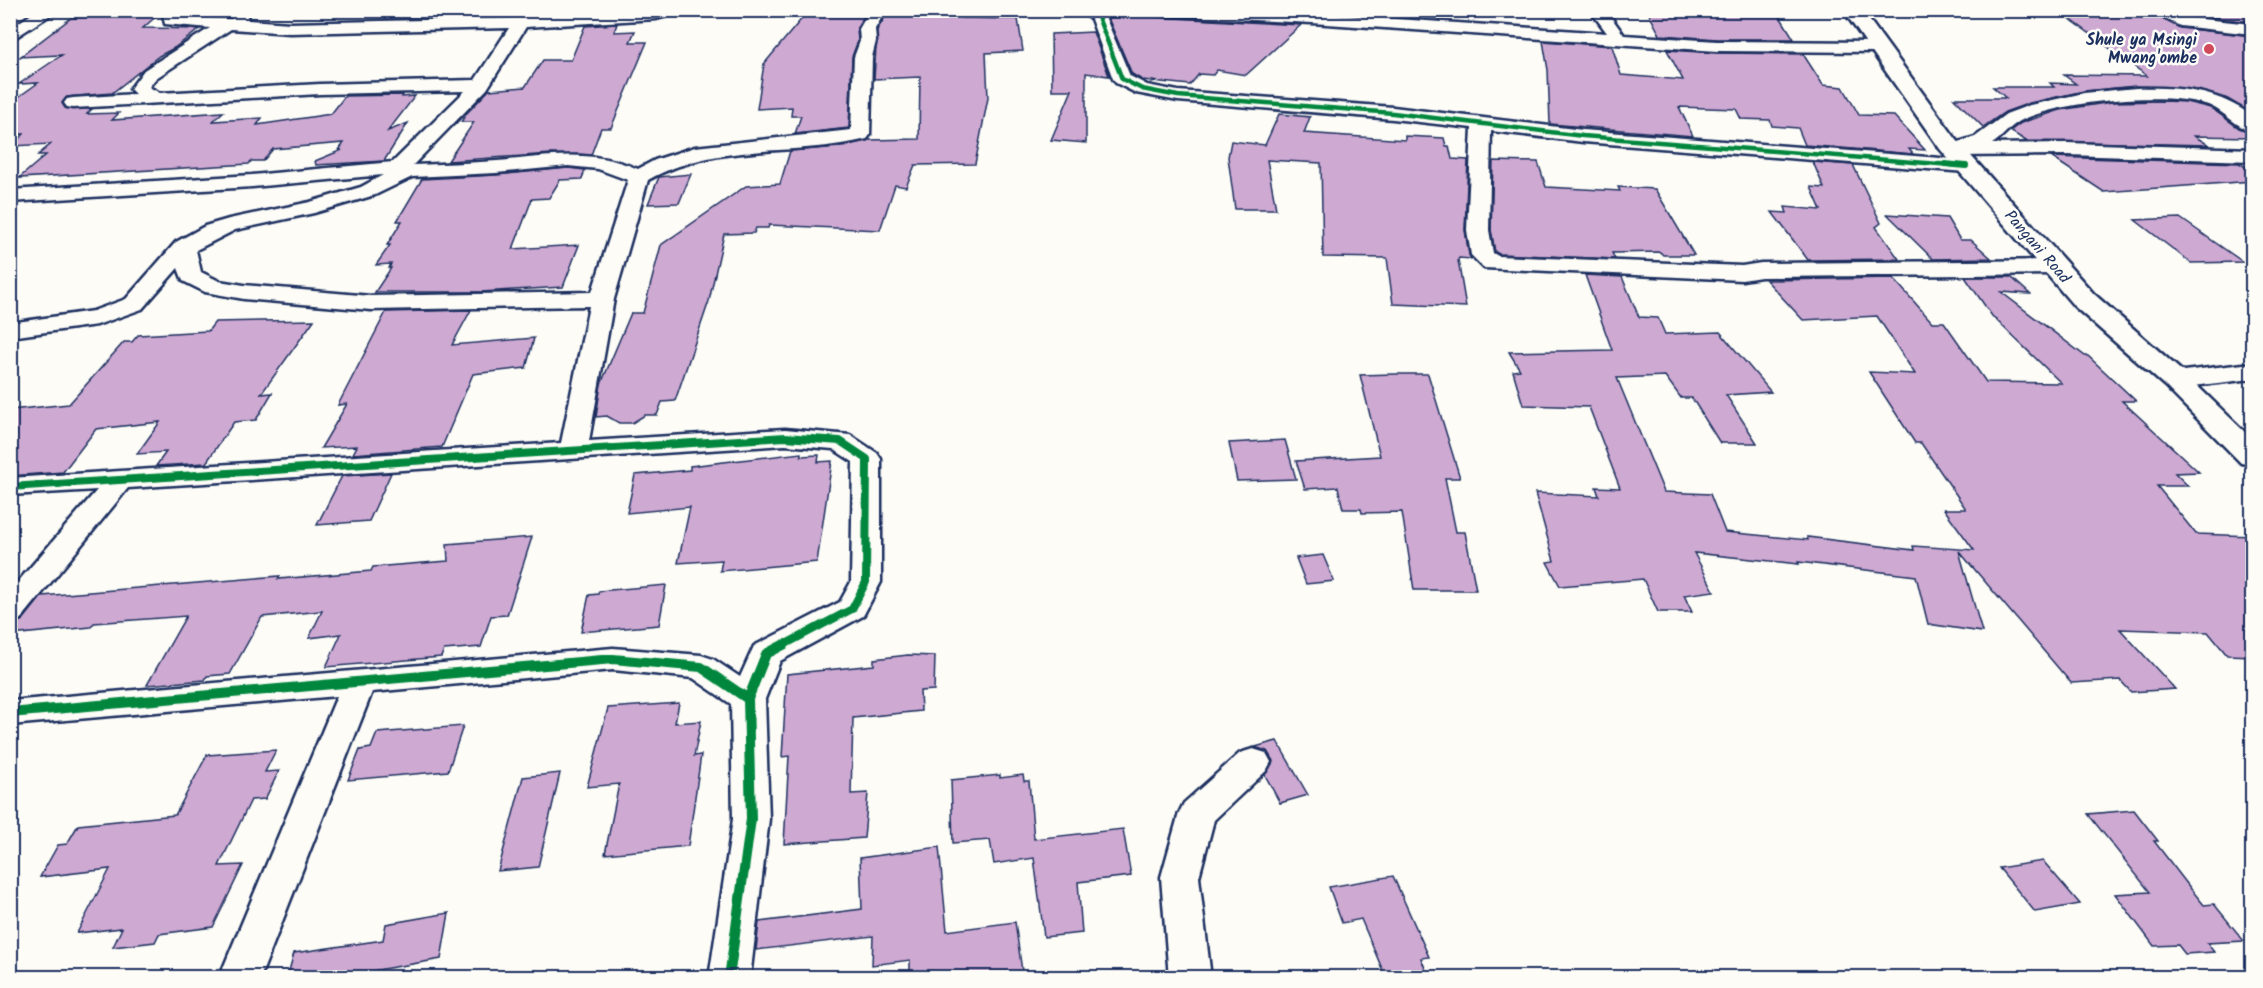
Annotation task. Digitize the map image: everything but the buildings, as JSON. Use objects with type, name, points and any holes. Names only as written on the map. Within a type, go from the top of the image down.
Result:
[{"type":"main road","name":"Pangani Road","points":[[1852,10],[1960,158],[2084,300],[2175,380],[2253,456]]},
{"type":"street","points":[[10,36],[50,10]]},
{"type":"street","points":[[170,10],[171,21],[237,20],[290,28],[525,17],[656,14],[672,10]]},
{"type":"street","points":[[574,449],[602,299],[639,177],[662,164],[695,153],[860,135],[863,57],[868,41],[867,29],[878,10]]},
{"type":"street","points":[[1088,10],[1098,16],[1122,78],[1142,89],[1178,96],[1392,114],[1482,126],[1751,151],[1960,158],[2067,149],[2253,155]]},
{"type":"street","points":[[1155,10],[1717,46],[1878,47]]},
{"type":"street","points":[[1598,10],[1619,39]]},
{"type":"street","points":[[2156,10],[2180,21],[2253,29]]},
{"type":"street","points":[[10,330],[97,318],[134,304],[184,247],[213,231],[229,225],[314,207],[368,191],[404,169],[481,85],[525,17]]},
{"type":"street","points":[[157,98],[139,89],[150,74],[237,20]]},
{"type":"street","points":[[73,103],[320,89],[481,85]]},
{"type":"street","points":[[1960,158],[1991,136],[2012,117],[2047,105],[2134,94],[2171,93],[2207,98],[2234,110],[2253,125]]},
{"type":"street","points":[[1482,126],[1478,230],[1482,255],[1492,264],[1742,273],[1761,270],[2055,267]]},
{"type":"street","points":[[10,196],[120,187],[302,178],[404,169],[498,167],[574,159],[614,165],[639,177]]},
{"type":"street","points":[[184,247],[191,276],[213,287],[244,292],[371,303],[602,299]]},
{"type":"street","points":[[2175,380],[2253,371]]},
{"type":"street","points":[[10,487],[785,437],[840,441],[867,459],[866,582],[852,609],[766,654],[748,699],[752,819],[729,978]]},
{"type":"street","points":[[10,612],[120,480]]},
{"type":"street","points":[[10,713],[613,659],[701,667],[748,699]]},
{"type":"street","points":[[239,978],[359,682]]},
{"type":"street","points":[[1190,978],[1180,877],[1197,813],[1253,762]]},
{"type":"cycle path","points":[[1088,10],[1098,17],[1122,79],[1142,89],[1178,96],[1393,113],[1583,136],[1966,166]]},
{"type":"cycle path","points":[[10,487],[785,437],[840,441],[867,459],[866,582],[852,609],[766,654],[748,699]]},
{"type":"cycle path","points":[[10,713],[613,659],[701,667],[748,699],[751,819],[729,978]]},
{"type":"place","name":"Shule ya Msingi Mwang'ombe","points":[[2209,49]]}]
